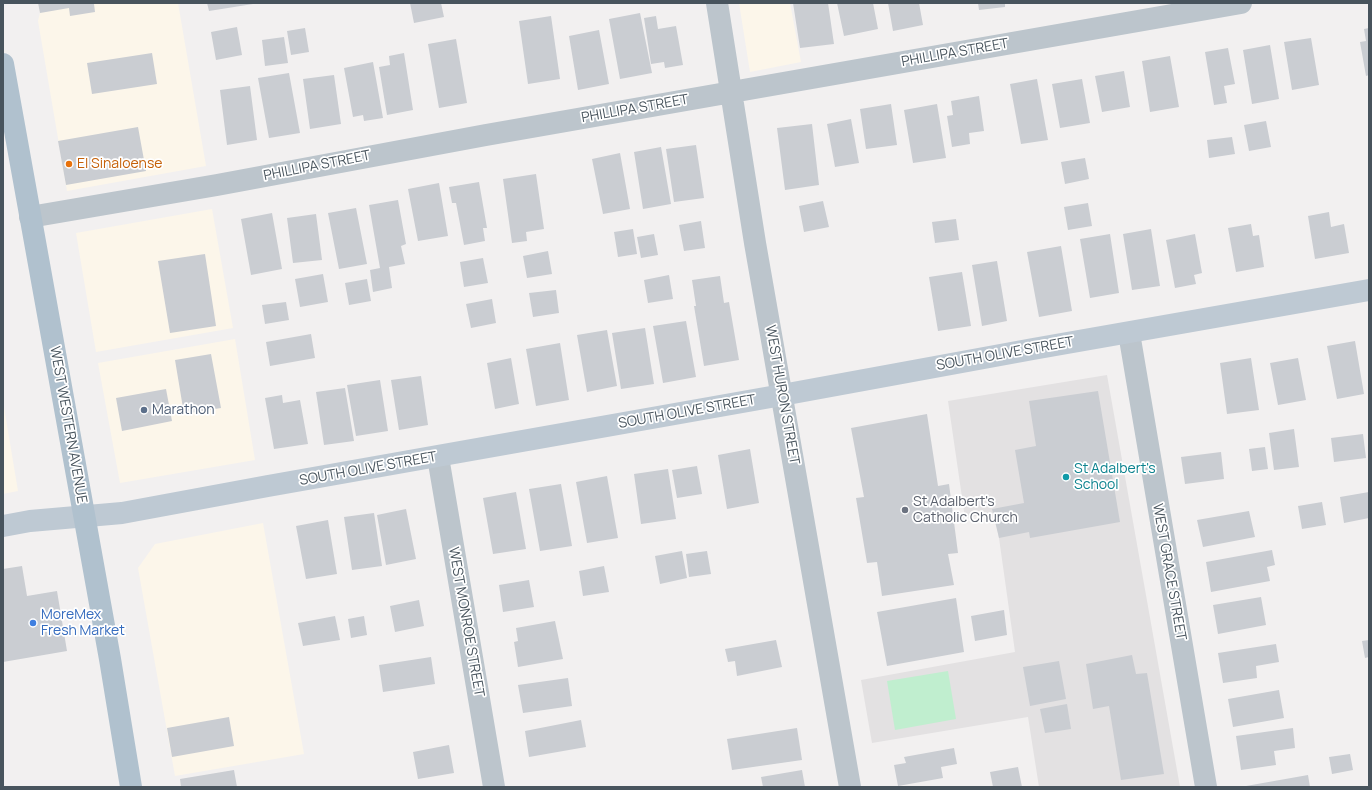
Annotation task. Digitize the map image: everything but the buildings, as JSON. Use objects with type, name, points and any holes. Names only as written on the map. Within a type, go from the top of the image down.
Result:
[{"type":"main road","name":"WEST WESTERN AVENUE","points":[[3,64],[131,787]]},
{"type":"street","name":"WEST HURON STREET","points":[[717,3],[755,243],[850,787]]},
{"type":"street","name":"PHILLIPA STREET","points":[[30,217],[217,185],[486,135],[1241,3]]},
{"type":"street","name":"SOUTH OLIVE STREET","points":[[3,526],[30,521],[122,514],[268,486],[438,457],[1025,350],[1369,290]]},
{"type":"street","name":"WEST GRACE STREET","points":[[1129,333],[1206,787]]},
{"type":"street","name":"WEST MONROE STREET","points":[[438,457],[494,787]]},
{"type":"shaded area","points":[[38,3],[178,3],[206,166],[67,191],[38,21],[40,13]]},
{"type":"shaded area","points":[[739,3],[790,3],[801,62],[750,72]]},
{"type":"shaded area","points":[[212,209],[233,328],[96,352],[76,233]]},
{"type":"shaded area","points":[[235,339],[255,460],[120,483],[98,363]]},
{"type":"shaded area","points":[[1107,375],[1180,787],[1039,787],[1028,717],[872,743],[861,680],[1015,652],[999,538],[994,513],[965,518],[948,401]]},
{"type":"shaded area","points":[[3,401],[18,491],[3,494]]},
{"type":"shaded area","points":[[263,523],[304,754],[175,776],[138,568],[155,544]]},
{"type":"green space","points":[[948,671],[956,719],[895,730],[887,681]]},
{"type":"place","name":"El Sinaloense","points":[[69,164]]},
{"type":"place","name":"Marathon","points":[[144,410]]},
{"type":"place","name":"St Adalbert's School","points":[[1066,477]]},
{"type":"place","name":"St Adalbert's Catholic Church","points":[[905,510]]},
{"type":"place","name":"MoreMex Fresh Market","points":[[33,623]]}]
